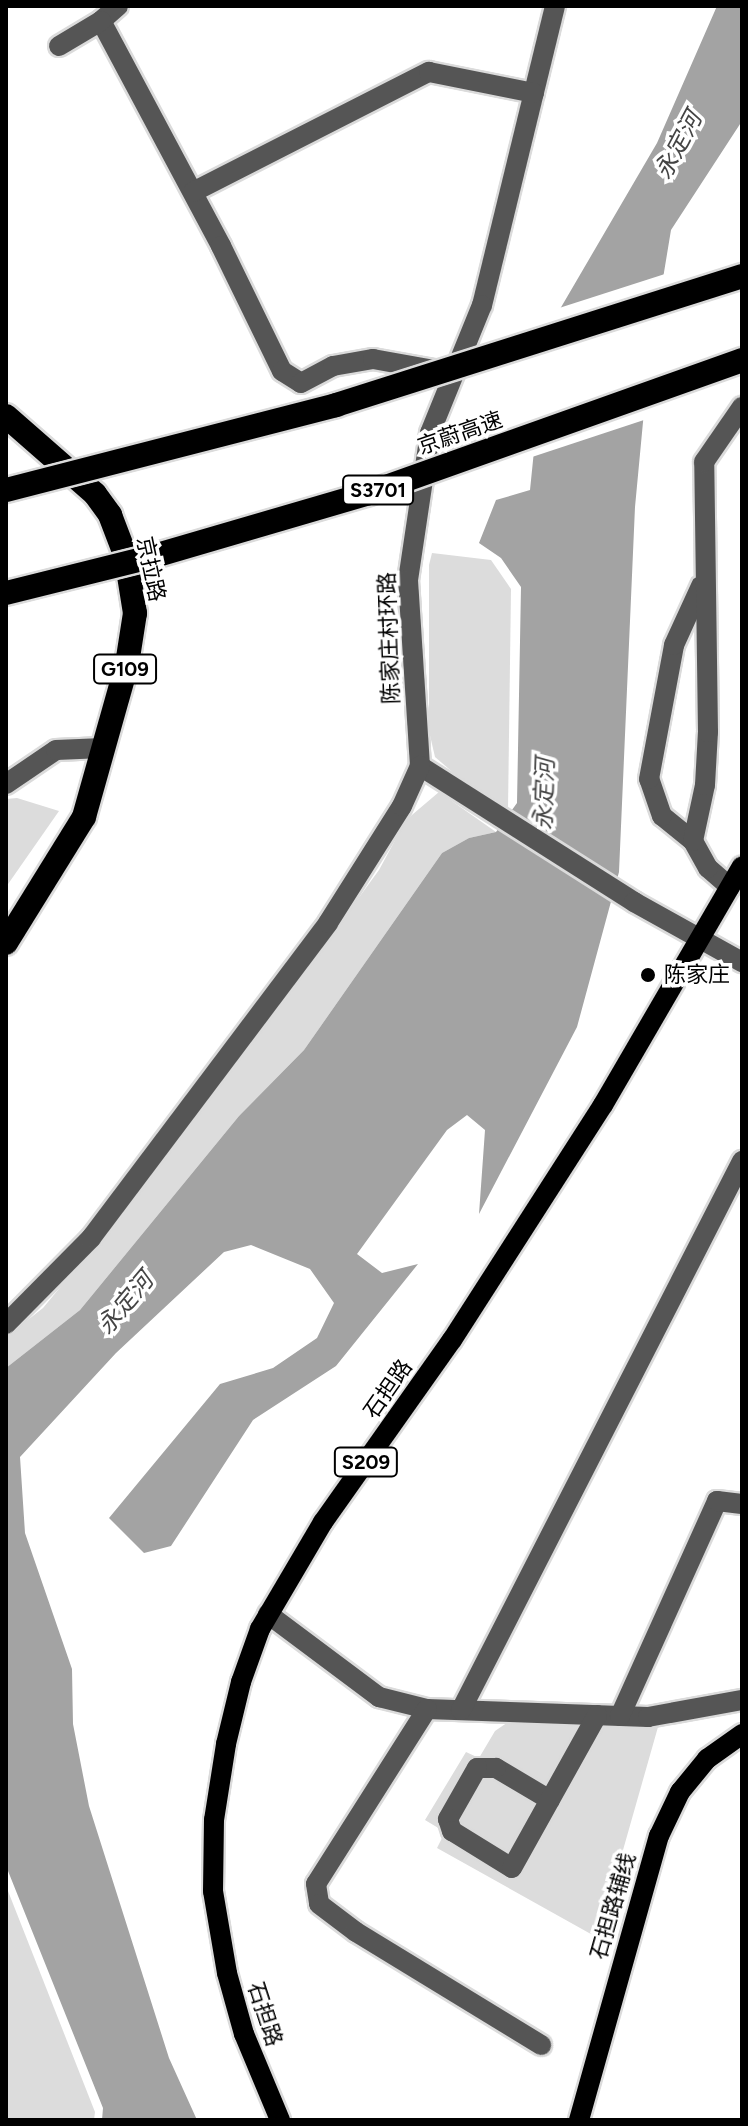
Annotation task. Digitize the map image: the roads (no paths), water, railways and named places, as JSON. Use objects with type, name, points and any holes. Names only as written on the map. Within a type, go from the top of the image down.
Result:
[{"type":"highway","points":[[6,490],[336,405],[742,276]]},
{"type":"highway","name":"京蔚高速","points":[[6,593],[154,556],[369,493],[742,360]]},
{"type":"highway","name":"京拉路","points":[[6,416],[95,494],[110,515],[126,557],[135,613],[127,664],[84,817],[6,943]]},
{"type":"main road","name":"石担路","points":[[280,2120],[244,2034],[227,1973],[213,1891],[214,1820],[226,1744],[241,1682],[268,1614],[323,1522],[452,1340],[603,1105],[701,942],[742,866]]},
{"type":"main road","name":"石担路辅线","points":[[579,2120],[659,1836],[680,1792],[707,1759],[742,1734]]},
{"type":"street","points":[[59,46],[101,21],[118,6]]},
{"type":"street","name":"陈家庄村环路","points":[[420,766],[408,580],[430,433],[482,305],[555,6]]},
{"type":"street","points":[[101,21],[193,192],[282,371],[301,383],[333,366],[373,359],[453,374]]},
{"type":"street","points":[[193,192],[429,72],[534,93]]},
{"type":"street","points":[[693,841],[705,785],[708,732],[704,462],[742,407]]},
{"type":"street","points":[[704,581],[674,645],[649,779],[662,816],[693,841],[708,868],[730,887]]},
{"type":"street","points":[[6,784],[56,750],[103,748]]},
{"type":"street","points":[[6,1324],[91,1238],[328,923],[402,806],[420,766],[634,902],[701,942],[742,962]]},
{"type":"street","points":[[461,1710],[742,1161]]},
{"type":"street","points":[[620,1716],[717,1501],[742,1504]]},
{"type":"street","points":[[268,1614],[379,1697],[427,1709],[648,1717],[742,1700]]},
{"type":"street","points":[[427,1709],[316,1884],[319,1904],[356,1932],[541,2045]]},
{"type":"street","points":[[550,1800],[496,1768],[477,1768],[448,1819],[452,1831],[512,1868],[550,1800],[597,1715]]},
{"type":"water","name":"永定河","points":[[717,6],[742,6],[742,121],[671,230],[648,369],[635,507],[619,872],[577,1027],[479,1214],[485,1130],[467,1115],[447,1130],[357,1254],[382,1273],[418,1264],[336,1366],[253,1420],[171,1546],[144,1553],[109,1518],[220,1384],[273,1368],[317,1338],[334,1303],[310,1269],[251,1245],[224,1252],[116,1353],[20,1457],[25,1533],[72,1669],[73,1724],[89,1806],[169,2058],[197,2120],[102,2120],[103,2108],[6,1866],[6,1368],[80,1310],[239,1116],[304,1050],[442,853],[469,838],[496,832],[517,803],[521,587],[501,558],[479,543],[496,500],[530,490],[546,333],[657,143]]},
{"type":"place","name":"陈家庄","points":[[648,975]]}]
